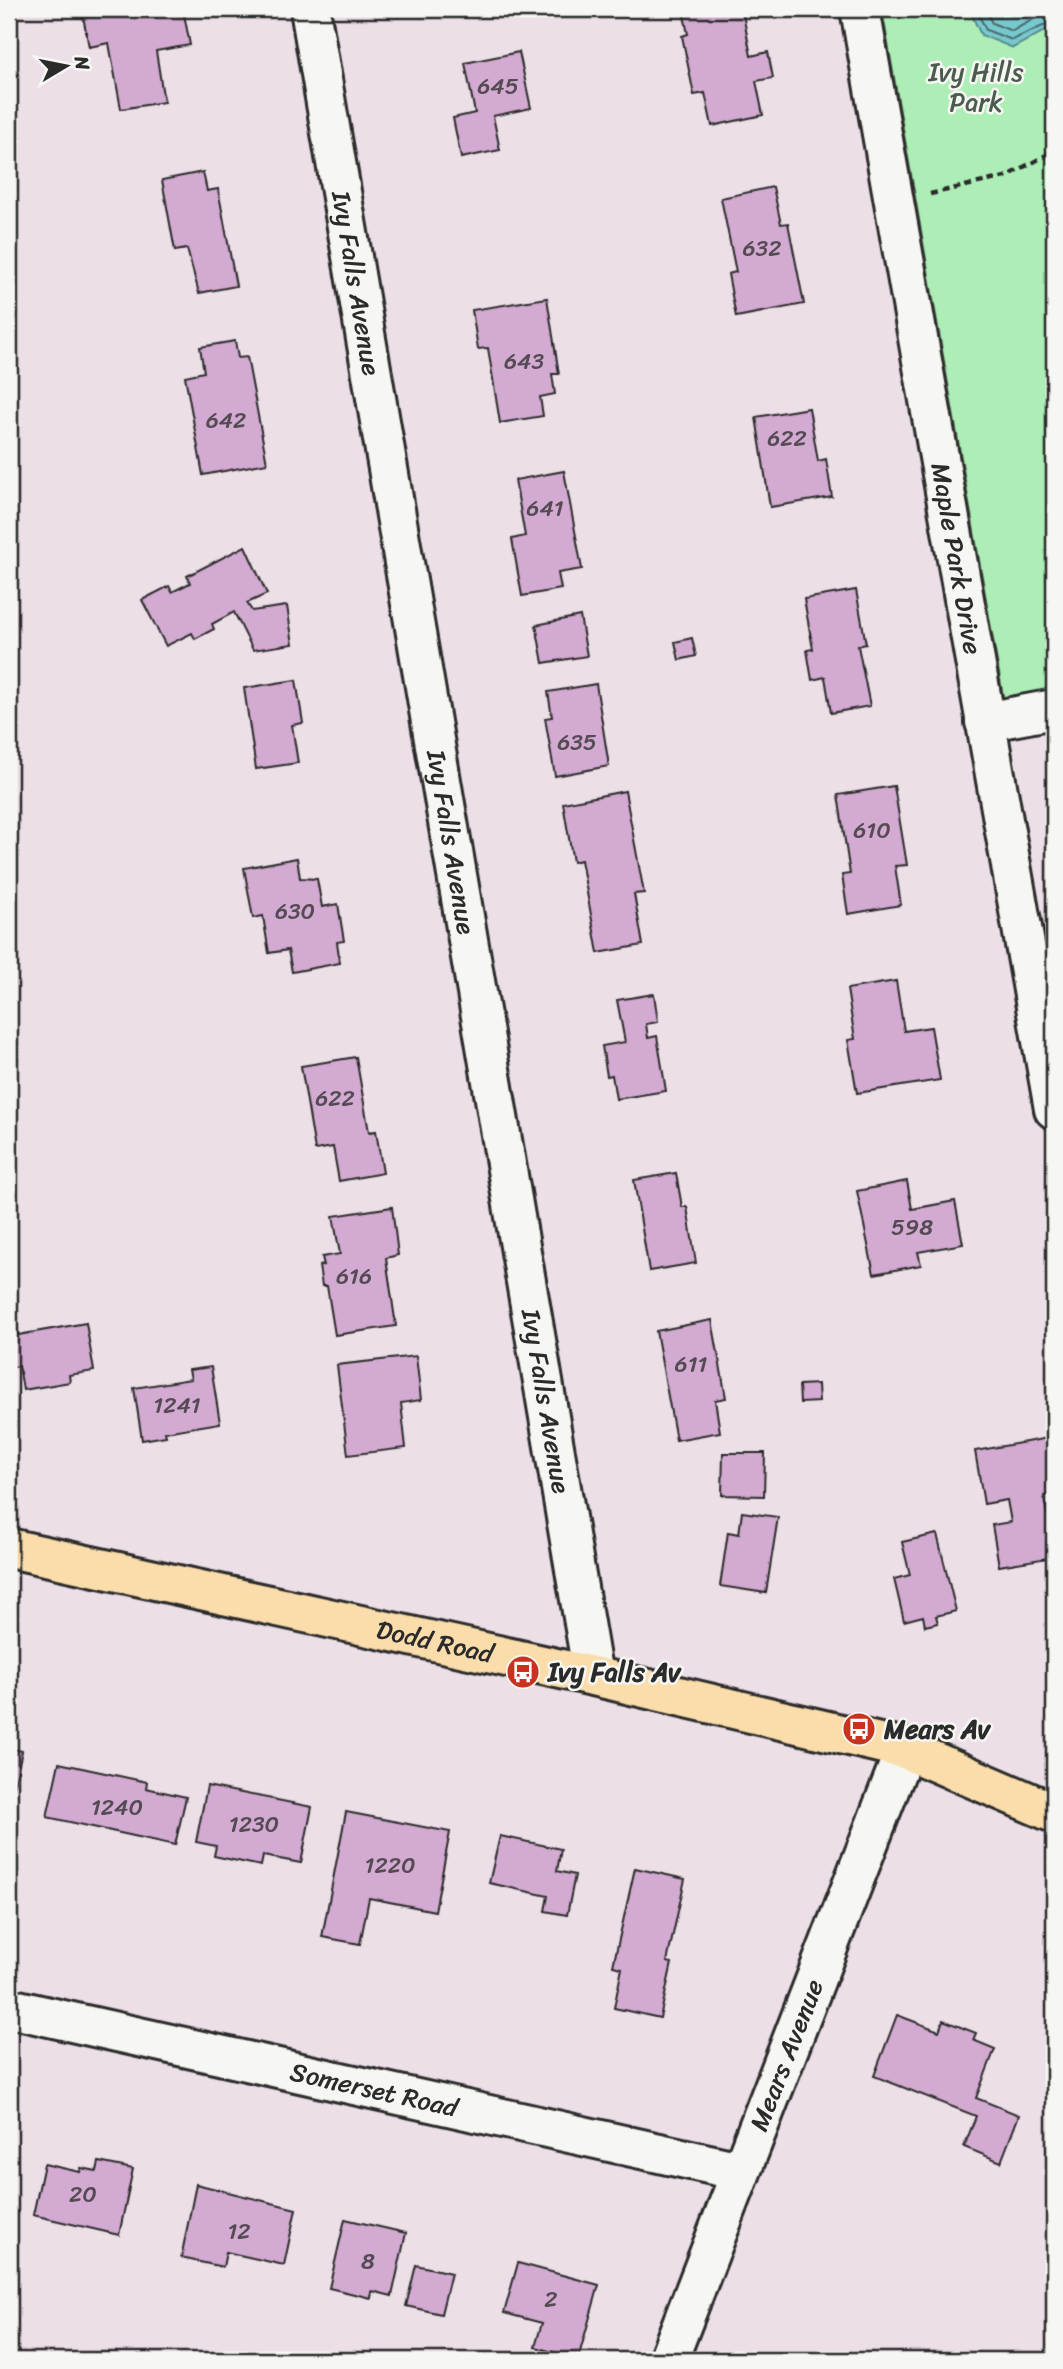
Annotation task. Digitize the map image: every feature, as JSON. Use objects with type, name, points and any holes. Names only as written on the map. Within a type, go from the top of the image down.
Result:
[{"type":"main road","name":"Dodd Road","points":[[9,1548],[593,1676],[905,1749],[1054,1813]]},
{"type":"street","name":"Ivy Falls Avenue","points":[[310,9],[593,1676]]},
{"type":"street","name":"Maple Park Drive","points":[[860,9],[985,722],[1051,1067],[1054,1109]]},
{"type":"street","points":[[985,722],[1054,709]]},
{"type":"street","name":"Mears Avenue","points":[[668,2360],[905,1749]]},
{"type":"street","name":"Somerset Road","points":[[9,2008],[740,2171]]},
{"type":"path","points":[[893,201],[1005,177],[1054,151]]},
{"type":"green space","name":"Ivy Hills Park","points":[[882,9],[1054,9],[1054,692],[1004,701]]},
{"type":"water","points":[[969,9],[1054,9],[1054,26],[1013,48],[981,35]]},
{"type":"building","points":[[183,9],[190,45],[156,51],[164,102],[121,109],[109,43],[89,47],[82,11]]},
{"type":"building","points":[[742,9],[751,56],[768,52],[773,78],[756,81],[763,115],[712,126],[705,93],[694,95],[682,36],[688,34],[683,11]]},
{"type":"building","points":[[519,52],[531,108],[493,116],[500,150],[461,158],[453,118],[475,113],[465,63]]},
{"type":"building","points":[[203,172],[207,191],[218,189],[236,286],[199,293],[187,249],[175,251],[162,180]]},
{"type":"building","points":[[773,187],[781,224],[788,223],[804,304],[736,317],[728,274],[736,272],[721,198]]},
{"type":"building","points":[[547,298],[559,374],[552,374],[555,394],[540,397],[543,416],[500,423],[488,348],[478,349],[472,310]]},
{"type":"building","points":[[235,341],[238,358],[247,357],[267,463],[203,475],[185,376],[204,372],[200,347]]},
{"type":"building","points":[[809,408],[818,461],[826,459],[832,497],[770,507],[756,417]]},
{"type":"building","points":[[564,471],[582,569],[558,573],[561,589],[522,596],[512,539],[525,536],[515,480]]},
{"type":"building","points":[[245,546],[267,594],[247,603],[252,611],[287,606],[293,644],[253,650],[234,612],[212,624],[214,629],[195,639],[192,633],[166,646],[142,600],[169,586],[172,592],[190,583],[187,576]]},
{"type":"building","points":[[856,590],[866,644],[858,646],[870,706],[831,713],[825,677],[812,680],[807,650],[813,649],[804,599]]},
{"type":"building","points":[[580,616],[587,656],[543,663],[536,625]]},
{"type":"building","points":[[692,638],[696,656],[679,660],[675,642]]},
{"type":"building","points":[[296,680],[303,723],[292,725],[298,763],[256,769],[244,688]]},
{"type":"building","points":[[596,684],[609,766],[555,776],[545,718],[552,717],[548,692]]},
{"type":"building","points":[[894,786],[907,865],[895,866],[901,905],[848,914],[842,875],[850,874],[838,795]]},
{"type":"building","points":[[625,791],[644,893],[634,894],[643,945],[598,953],[581,860],[573,862],[563,803]]},
{"type":"building","points":[[297,858],[300,878],[317,879],[322,907],[338,904],[344,941],[337,942],[340,963],[292,972],[288,950],[269,953],[263,916],[253,918],[244,868]]},
{"type":"building","points":[[896,981],[904,1031],[931,1027],[940,1080],[857,1093],[848,1040],[855,1039],[847,989]]},
{"type":"building","points":[[654,994],[658,1022],[646,1024],[648,1038],[657,1036],[666,1091],[616,1099],[612,1075],[607,1076],[602,1046],[625,1042],[617,1000]]},
{"type":"building","points":[[356,1057],[369,1132],[376,1131],[383,1173],[339,1181],[333,1147],[315,1150],[301,1066]]},
{"type":"building","points":[[676,1173],[682,1207],[687,1207],[696,1263],[649,1271],[634,1180]]},
{"type":"building","points":[[907,1181],[912,1209],[955,1201],[963,1244],[918,1252],[921,1265],[874,1274],[857,1191]]},
{"type":"building","points":[[392,1207],[398,1255],[386,1258],[396,1326],[335,1335],[327,1286],[322,1286],[319,1266],[324,1265],[322,1257],[340,1254],[333,1216]]},
{"type":"building","points":[[712,1320],[726,1398],[715,1400],[720,1432],[676,1440],[656,1331]]},
{"type":"building","points":[[16,1323],[18,1335],[86,1323],[94,1371],[69,1375],[70,1382],[23,1390],[19,1366],[9,1368],[9,1324]]},
{"type":"building","points":[[416,1356],[421,1400],[401,1403],[406,1448],[348,1455],[337,1365]]},
{"type":"building","points":[[211,1367],[220,1423],[165,1432],[166,1436],[142,1440],[134,1388],[191,1379],[189,1370]]},
{"type":"building","points":[[818,1384],[819,1402],[800,1403],[799,1385]]},
{"type":"building","points":[[1054,1437],[1054,1494],[1044,1496],[1047,1515],[1054,1514],[1054,1557],[999,1566],[992,1525],[1011,1522],[1007,1500],[984,1504],[975,1451]]},
{"type":"building","points":[[723,1453],[765,1453],[764,1496],[722,1495]]},
{"type":"building","points":[[742,1512],[778,1517],[766,1593],[720,1586],[728,1532],[739,1534]]},
{"type":"building","points":[[937,1534],[956,1611],[936,1616],[938,1623],[925,1626],[923,1616],[904,1621],[894,1579],[910,1575],[902,1542]]},
{"type":"building","points":[[9,1748],[22,1751],[9,1809]]},
{"type":"building","points":[[59,1763],[147,1782],[146,1788],[186,1797],[175,1845],[47,1817]]},
{"type":"building","points":[[207,1786],[312,1807],[301,1863],[263,1856],[261,1866],[214,1856],[216,1846],[196,1842]]},
{"type":"building","points":[[346,1812],[450,1832],[435,1911],[369,1898],[360,1944],[322,1937]]},
{"type":"building","points":[[500,1836],[561,1849],[557,1871],[575,1875],[567,1915],[545,1911],[548,1896],[489,1883]]},
{"type":"building","points":[[635,1868],[685,1879],[667,1962],[672,1963],[660,2018],[614,2008],[622,1968],[613,1966]]},
{"type":"building","points":[[897,2015],[939,2031],[943,2020],[976,2033],[973,2040],[995,2049],[976,2098],[1019,2115],[1001,2162],[964,2147],[976,2116],[874,2076]]},
{"type":"building","points":[[99,2162],[133,2169],[119,2235],[33,2215],[44,2164],[80,2172],[81,2168],[97,2171]]},
{"type":"building","points":[[196,2184],[296,2209],[284,2265],[226,2252],[223,2267],[181,2258]]},
{"type":"building","points":[[345,2219],[406,2233],[392,2296],[372,2291],[371,2298],[329,2288]]},
{"type":"building","points":[[518,2263],[599,2285],[578,2359],[535,2347],[542,2323],[504,2313]]},
{"type":"building","points":[[416,2265],[451,2273],[441,2314],[406,2306]]},
{"type":"place","name":"Ivy Falls Av","points":[[523,1672]]},
{"type":"place","name":"Mears Av","points":[[859,1729]]}]
